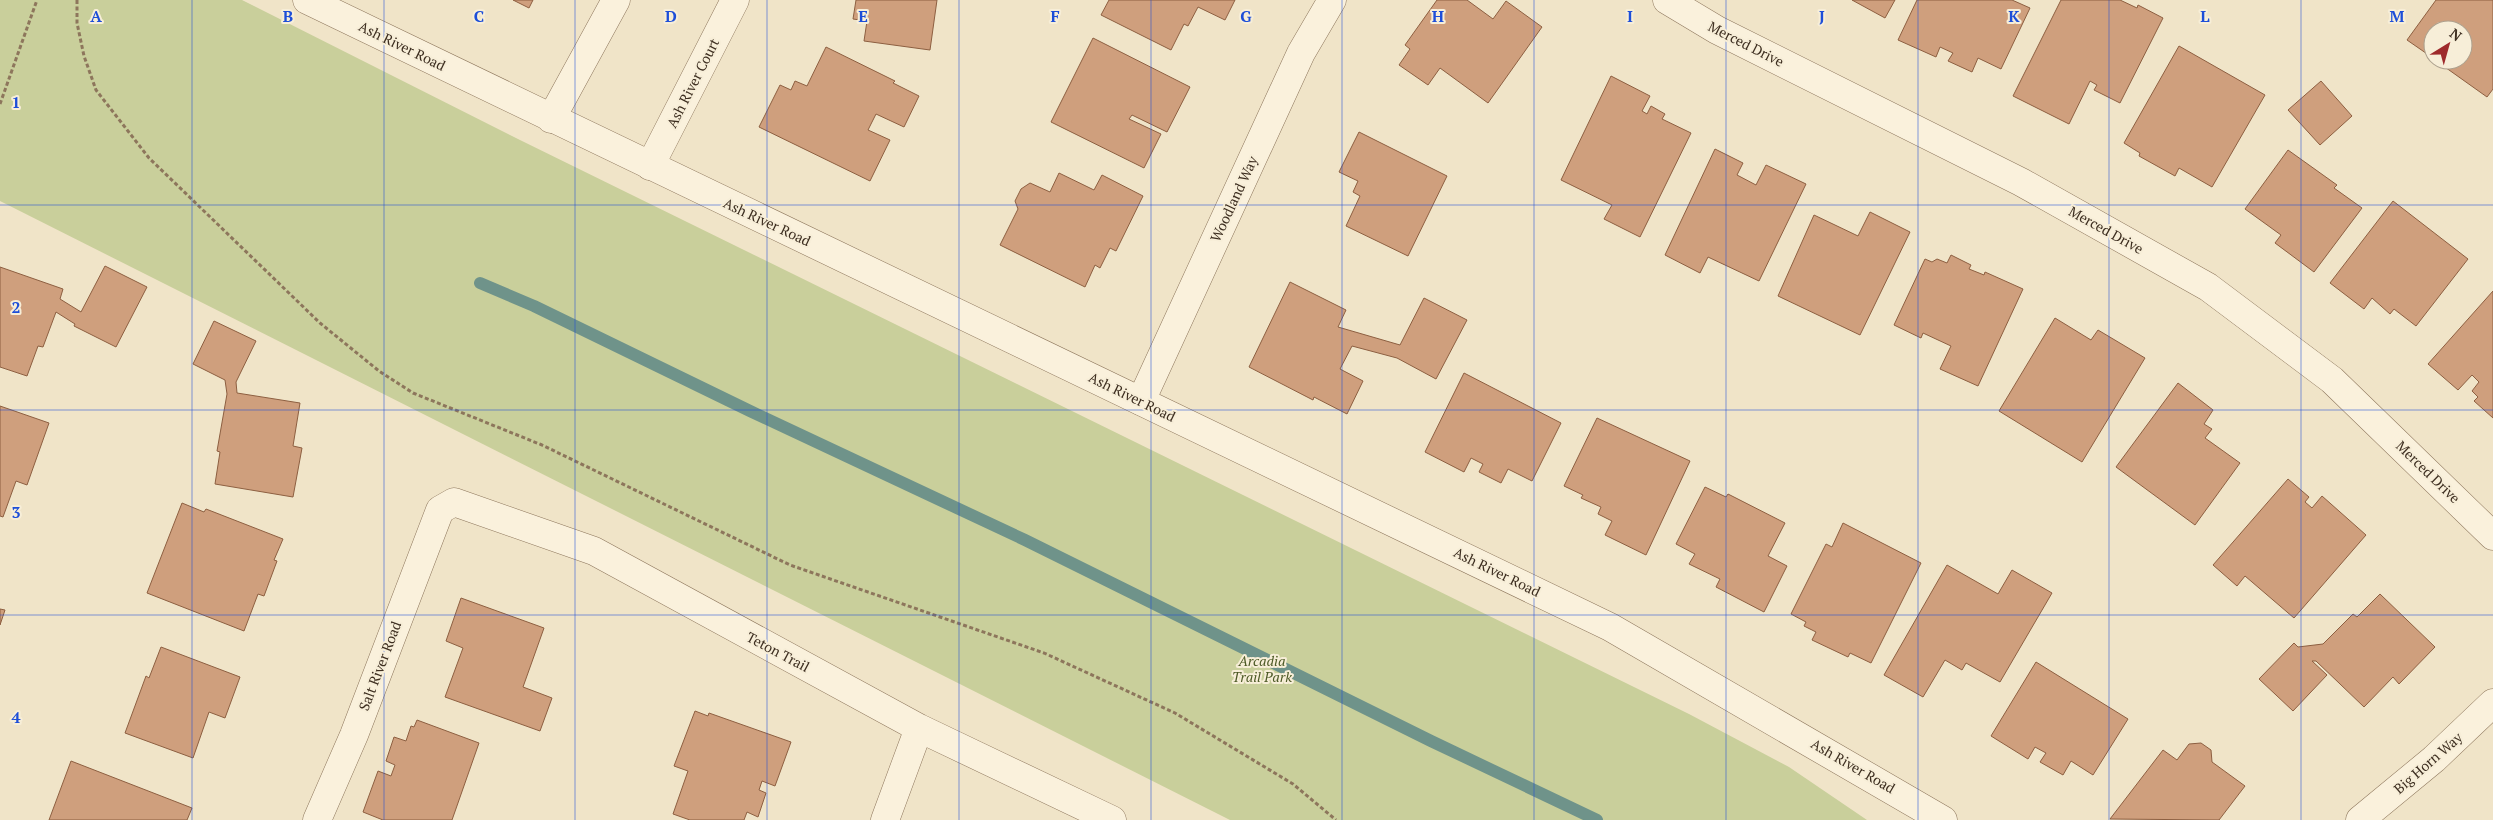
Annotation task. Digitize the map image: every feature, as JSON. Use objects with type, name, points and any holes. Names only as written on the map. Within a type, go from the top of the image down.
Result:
[{"type":"street","name":"Ash River Road","points":[[307,0],[1610,627],[1944,820]]},
{"type":"street","points":[[551,119],[616,0]]},
{"type":"street","name":"Ash River Court","points":[[650,166],[735,0]]},
{"type":"street","name":"Woodland Way","points":[[1141,401],[1301,53],[1332,0]]},
{"type":"street","name":"Merced Drive","points":[[1667,0],[1717,30],[2021,182],[2208,287],[2332,380],[2493,536]]},
{"type":"street","name":"Teton Trail","points":[[440,510],[454,502],[594,551],[919,728],[1112,820]]},
{"type":"street","name":"Salt River Road","points":[[317,820],[354,735],[440,510]]},
{"type":"street","name":"Big Horn Way","points":[[2360,820],[2434,759],[2493,704]]},
{"type":"street","points":[[885,820],[919,728]]},
{"type":"path","points":[[0,104],[37,0]]},
{"type":"path","points":[[77,0],[77,23],[84,56],[96,90],[148,158],[320,323],[379,371],[413,393],[542,445],[790,565],[1044,653],[1175,713],[1293,784],[1336,820]]},
{"type":"green space","name":"Arcadia Trail Park","points":[[0,0],[242,0],[520,140],[1689,714],[1789,767],[1867,820],[1230,820],[0,201]]},
{"type":"building","points":[[513,0],[533,0],[529,8]]},
{"type":"building","points":[[856,0],[937,0],[930,50],[864,41],[867,21],[853,19]]},
{"type":"building","points":[[1109,0],[1235,0],[1225,20],[1198,7],[1188,26],[1184,24],[1171,50],[1101,15]]},
{"type":"building","points":[[1437,0],[1467,0],[1493,19],[1506,1],[1542,27],[1488,103],[1440,68],[1428,85],[1399,65],[1410,49],[1405,45]]},
{"type":"building","points":[[1852,0],[1895,0],[1885,18]]},
{"type":"building","points":[[1917,0],[2012,0],[2030,8],[2001,69],[1978,58],[1972,72],[1948,61],[1953,53],[1940,47],[1936,57],[1898,40]]},
{"type":"building","points":[[2061,0],[2120,0],[2137,8],[2138,5],[2163,18],[2120,103],[2094,90],[2097,85],[2090,81],[2069,124],[2013,96]]},
{"type":"building","points":[[2436,0],[2493,0],[2493,89],[2487,97],[2449,70],[2473,70],[2473,20],[2423,20],[2423,51],[2407,40]]},
{"type":"building","points":[[1093,38],[1190,87],[1167,132],[1132,115],[1129,119],[1161,134],[1144,168],[1051,122]]},
{"type":"building","points":[[2179,46],[2265,95],[2212,187],[2179,168],[2175,176],[2139,156],[2140,153],[2124,143]]},
{"type":"building","points":[[826,47],[895,81],[893,83],[919,96],[904,127],[876,114],[868,130],[890,140],[870,181],[759,127],[780,85],[791,90],[795,81],[807,86]]},
{"type":"building","points":[[1611,76],[1650,96],[1642,111],[1647,114],[1651,106],[1665,114],[1662,119],[1691,133],[1640,237],[1604,219],[1612,205],[1561,180]]},
{"type":"building","points":[[2321,81],[2352,116],[2320,145],[2288,110]]},
{"type":"building","points":[[1359,132],[1447,176],[1408,256],[1346,226],[1360,196],[1353,192],[1358,181],[1339,172]]},
{"type":"building","points":[[1715,149],[1743,163],[1737,175],[1756,185],[1766,165],[1806,184],[1759,281],[1708,257],[1700,273],[1665,255]]},
{"type":"building","points":[[2288,150],[2337,185],[2334,188],[2362,208],[2314,272],[2275,243],[2281,235],[2245,209]]},
{"type":"building","points":[[1059,173],[1094,190],[1102,175],[1143,196],[1116,251],[1110,248],[1100,268],[1095,265],[1085,287],[1000,245],[1018,209],[1015,201],[1021,189],[1030,183],[1050,192]]},
{"type":"building","points":[[2393,201],[2468,259],[2416,326],[2394,309],[2390,314],[2372,298],[2364,309],[2330,283]]},
{"type":"building","points":[[1870,212],[1910,232],[1860,335],[1778,296],[1814,215],[1858,236]]},
{"type":"building","points":[[1951,255],[1971,265],[1969,269],[1984,275],[1985,272],[2023,289],[1978,386],[1940,369],[1951,346],[1923,333],[1921,338],[1894,325],[1925,259],[1932,262],[1937,259],[1947,263]]},
{"type":"building","points":[[105,266],[147,287],[116,347],[74,326],[75,324],[56,312],[43,347],[38,346],[27,376],[0,367],[0,267],[63,289],[60,299],[81,312]]},
{"type":"building","points":[[1290,282],[1346,310],[1338,327],[1400,345],[1424,298],[1467,320],[1436,379],[1397,358],[1352,346],[1340,369],[1363,381],[1347,414],[1314,397],[1313,400],[1249,367]]},
{"type":"building","points":[[2493,291],[2493,418],[2474,401],[2478,397],[2472,391],[2479,382],[2472,375],[2458,390],[2428,364]]},
{"type":"building","points":[[2055,318],[2091,340],[2098,330],[2145,358],[2082,462],[1999,411]]},
{"type":"building","points":[[214,321],[256,341],[236,382],[237,393],[300,403],[293,446],[302,448],[293,497],[215,484],[220,452],[217,451],[227,394],[225,380],[193,364]]},
{"type":"building","points":[[1464,373],[1561,423],[1532,481],[1508,469],[1501,483],[1479,472],[1483,464],[1471,458],[1464,472],[1425,452]]},
{"type":"building","points":[[2178,383],[2213,410],[2204,424],[2212,429],[2205,438],[2240,463],[2195,525],[2116,467]]},
{"type":"building","points":[[0,406],[49,423],[27,485],[16,481],[3,517],[0,516]]},
{"type":"building","points":[[1597,418],[1690,461],[1646,555],[1605,535],[1612,521],[1598,514],[1601,507],[1581,498],[1583,495],[1564,486]]},
{"type":"building","points":[[2288,479],[2309,497],[2305,502],[2312,508],[2322,496],[2366,535],[2294,618],[2245,576],[2237,586],[2213,565]]},
{"type":"building","points":[[1705,487],[1726,497],[1728,494],[1785,523],[1768,556],[1787,566],[1764,612],[1716,587],[1720,579],[1689,564],[1695,554],[1676,544]]},
{"type":"building","points":[[182,503],[204,512],[206,509],[283,539],[274,560],[277,561],[264,596],[258,594],[244,631],[147,593]]},
{"type":"building","points":[[1843,523],[1921,563],[1871,663],[1850,653],[1848,657],[1812,640],[1816,632],[1804,626],[1806,622],[1791,614],[1826,544],[1832,547]]},
{"type":"building","points":[[1947,565],[1998,594],[2012,570],[2052,593],[2000,682],[1966,663],[1962,670],[1945,660],[1923,697],[1884,675]]},
{"type":"building","points":[[2380,594],[2435,647],[2399,684],[2393,677],[2364,707],[2316,661],[2312,661],[2327,675],[2293,711],[2259,679],[2294,643],[2298,647],[2323,644],[2353,614],[2357,617]]},
{"type":"building","points":[[461,598],[544,628],[523,687],[552,698],[540,731],[445,697],[463,648],[446,641]]},
{"type":"building","points":[[0,609],[5,610],[0,625]]},
{"type":"building","points":[[161,647],[240,677],[225,718],[209,712],[193,758],[125,733],[146,676],[149,678]]},
{"type":"building","points":[[2036,662],[2128,719],[2093,775],[2071,761],[2063,775],[2040,762],[2046,753],[2035,747],[2028,759],[1991,736]]},
{"type":"building","points":[[695,711],[708,716],[709,713],[791,742],[775,786],[762,781],[759,790],[766,793],[758,817],[747,812],[744,820],[690,820],[673,814],[688,771],[674,766]]},
{"type":"building","points":[[417,720],[479,743],[452,820],[383,820],[363,812],[378,771],[391,776],[395,765],[386,761],[394,737],[406,741],[411,726],[414,727]]},
{"type":"building","points":[[2201,743],[2211,750],[2212,762],[2245,786],[2219,820],[2110,819],[2163,750],[2177,760],[2189,744]]},
{"type":"building","points":[[71,761],[192,808],[187,820],[49,820]]},
{"type":"waterway","points":[[480,283],[534,306],[750,411],[1025,540],[1431,741],[1597,820]]}]
